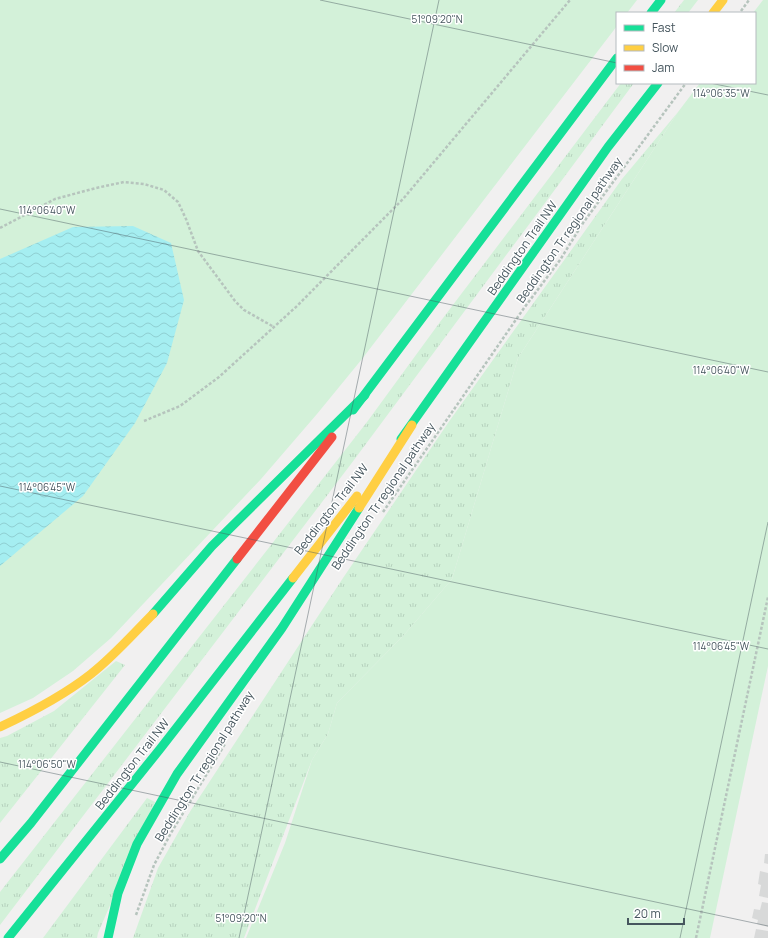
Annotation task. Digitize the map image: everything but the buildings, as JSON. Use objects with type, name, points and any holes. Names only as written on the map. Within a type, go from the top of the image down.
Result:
[{"type":"main road","points":[[652,12],[661,0]]},
{"type":"main road","points":[[714,12],[723,0]]},
{"type":"main road","points":[[0,859],[31,822],[366,395],[616,59]]},
{"type":"main road","name":"Beddington Trail NW","points":[[8,938],[165,743],[412,425],[608,147],[657,84]]},
{"type":"main road","points":[[0,727],[28,714],[56,698],[91,674],[158,610],[212,546],[366,395]]},
{"type":"main road","points":[[108,938],[118,893],[136,844],[177,774],[282,628],[412,425]]},
{"type":"path","points":[[144,421],[180,406],[219,377],[297,306],[403,199],[570,0]]},
{"type":"path","points":[[741,12],[749,0]]},
{"type":"path","name":"Beddington Tr regional pathway","points":[[380,515],[524,308],[560,260],[583,223],[685,84]]},
{"type":"path","points":[[0,228],[55,198],[89,189],[124,182],[144,184],[164,190],[178,202],[198,251],[235,301],[244,310],[274,327]]},
{"type":"path","points":[[696,938],[768,597]]},
{"type":"path","name":"Beddington Tr regional pathway","points":[[135,915],[154,865],[171,833],[226,743]]},
{"type":"green space","points":[[0,0],[637,0],[628,12],[616,12],[616,27],[362,359],[261,479],[111,638],[73,671],[33,698],[0,713]]},
{"type":"green space","points":[[684,0],[698,0],[689,12],[675,12]]},
{"type":"green space","points":[[763,0],[768,0],[768,666],[710,938],[246,938],[285,843],[312,760],[328,734],[337,703],[404,635],[452,579],[518,358],[678,112],[699,84],[756,84],[756,12],[754,12]]},
{"type":"green space","points":[[620,84],[633,84],[351,464],[0,925],[0,892],[367,422],[440,322]]},
{"type":"green space","points":[[678,112],[518,358],[452,579],[404,635],[337,703],[328,734],[312,760],[244,938],[133,938],[158,868],[191,810],[343,578],[448,423],[622,179]]},
{"type":"green space","points":[[116,661],[125,665],[0,823],[0,738],[7,736],[54,711]]},
{"type":"green space","points":[[147,798],[155,802],[97,938],[43,938]]},
{"type":"water","points":[[133,226],[171,243],[184,300],[167,363],[135,423],[83,496],[0,566],[0,259],[73,227]]},
{"type":"traffic: fast","points":[[652,12],[661,0]]},
{"type":"traffic: fast","points":[[353,410],[616,59]]},
{"type":"traffic: fast","points":[[401,439],[608,147],[657,84]]},
{"type":"traffic: fast","points":[[153,614],[212,546],[365,395]]},
{"type":"traffic: fast","points":[[108,938],[118,893],[137,844],[177,774],[282,628],[359,508]]},
{"type":"traffic: fast","points":[[0,859],[31,823],[237,559]]},
{"type":"traffic: fast","points":[[8,938],[160,749],[293,578]]},
{"type":"traffic: slow","points":[[714,12],[723,0]]},
{"type":"traffic: slow","points":[[359,508],[412,425]]},
{"type":"traffic: slow","points":[[293,578],[357,496]]},
{"type":"traffic: slow","points":[[0,727],[47,703],[91,674],[123,645],[153,614]]},
{"type":"traffic: jam","points":[[237,559],[332,437]]}]
